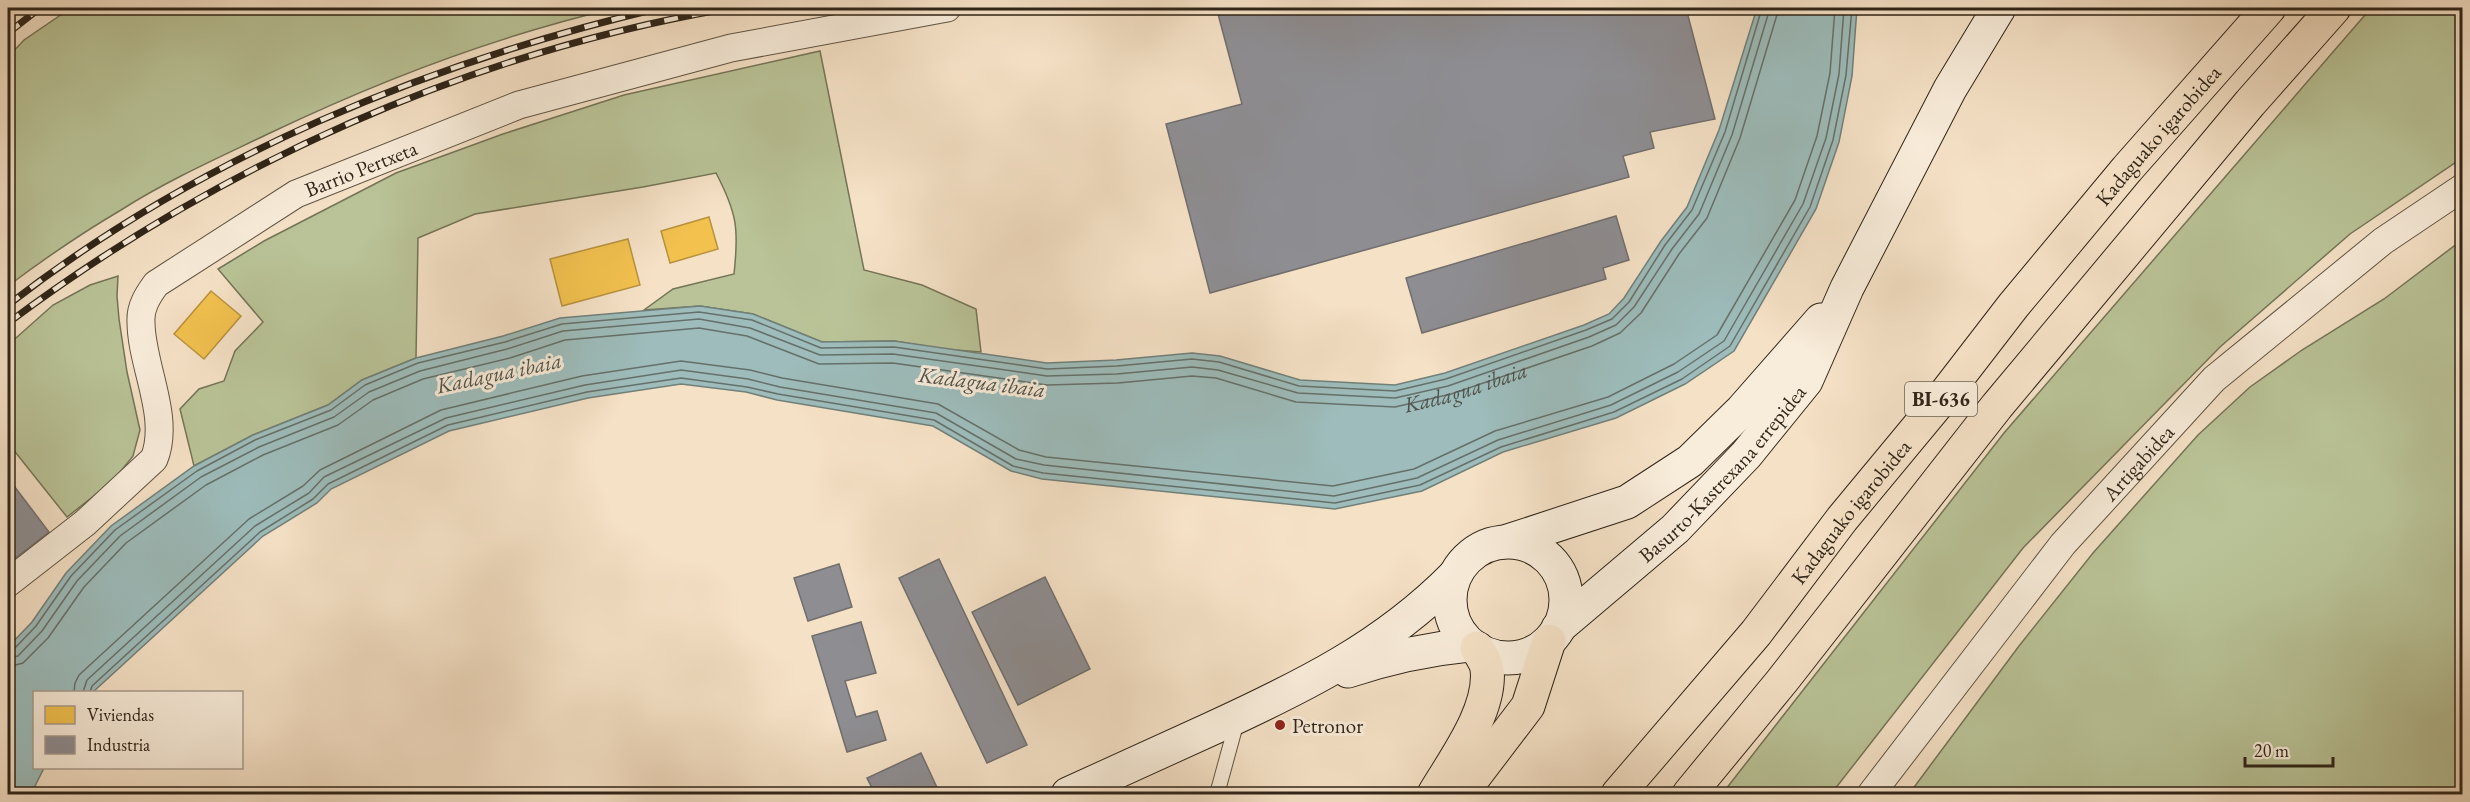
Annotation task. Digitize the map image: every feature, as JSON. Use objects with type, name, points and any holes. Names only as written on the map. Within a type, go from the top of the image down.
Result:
[{"type":"highway","name":"Kadaguako igarobidea","points":[[1618,795],[1756,633],[1842,519],[1939,402],[2013,306],[2127,169],[2269,8]]},
{"type":"highway","name":"BI-636","points":[[1689,795],[1782,681],[1997,406],[2250,103],[2334,8]]},
{"type":"highway","points":[[1461,795],[1528,706],[1554,634]]},
{"type":"highway","points":[[1434,795],[1483,706],[1487,666],[1473,646]]},
{"type":"street","name":"Barrio Pertxeta","points":[[8,583],[85,523],[154,459],[158,450],[157,411],[140,322],[144,304],[156,284],[296,194],[519,105],[730,48],[947,8]]},
{"type":"street","name":"Basurto-Kastrexana errepidea","points":[[1554,634],[1675,529],[1746,455],[1806,381],[1847,288],[1950,89],[1994,12]]},
{"type":"street","name":"Artigabidea","points":[[1871,795],[2063,544],[2214,379],[2383,241],[2463,189]]},
{"type":"street","name":"Basurto-Kastrexana errepidea","points":[[1508,541],[1627,502],[1690,461],[1742,410],[1847,288]]},
{"type":"street","points":[[1068,795],[1298,688],[1365,649],[1424,606],[1454,576],[1473,552],[1490,544],[1508,541],[1526,544],[1543,552],[1556,566],[1563,582],[1566,598],[1564,614],[1554,634],[1535,651],[1518,657],[1501,657],[1484,653],[1473,646],[1452,618],[1450,600],[1454,576]]},
{"type":"street","points":[[1298,688],[1371,663],[1434,649],[1473,646]]},
{"type":"lane","points":[[1217,795],[1239,716]]},
{"type":"green space","points":[[71,8],[616,8],[483,46],[354,95],[312,114],[157,189],[78,237],[8,286],[8,57],[24,40]]},
{"type":"green space","points":[[2371,8],[2462,8],[2462,158],[2350,234],[2220,347],[2023,548],[1831,794],[1722,794],[2004,433]]},
{"type":"green space","points":[[820,51],[864,270],[922,285],[976,309],[981,352],[894,341],[822,342],[753,314],[700,306],[644,310],[673,289],[734,274],[735,222],[716,173],[475,214],[418,238],[416,358],[362,380],[328,405],[253,435],[194,466],[180,409],[199,389],[224,381],[235,351],[263,322],[218,269],[264,241],[396,173],[503,134],[624,95]]},
{"type":"green space","points":[[2462,240],[2462,794],[1909,794],[2019,646],[2093,553],[2198,435],[2250,387],[2302,350],[2384,299]]},
{"type":"green space","points":[[118,276],[119,319],[127,372],[140,430],[133,456],[113,481],[67,517],[8,443],[8,345],[53,305],[90,285]]},
{"type":"water","name":"Kadagua ibaia","points":[[1757,8],[1857,8],[1852,76],[1839,142],[1816,209],[1734,351],[1685,384],[1616,418],[1503,452],[1422,491],[1335,509],[1042,479],[1011,471],[933,426],[777,400],[746,392],[681,384],[588,398],[449,431],[331,489],[317,503],[263,536],[94,691],[33,691],[33,769],[44,769],[31,794],[8,794],[8,647],[32,622],[66,573],[111,526],[194,466],[253,435],[328,405],[362,380],[416,358],[503,336],[560,318],[700,306],[753,314],[822,342],[894,341],[1047,363],[1192,353],[1220,356],[1300,380],[1395,385],[1445,373],[1584,325],[1609,314],[1624,298],[1661,241],[1687,207],[1719,130]]},
{"type":"building: Viviendas","points":[[709,217],[718,249],[670,263],[661,231]]},
{"type":"building: Viviendas","points":[[628,239],[640,285],[562,306],[550,259]]},
{"type":"building: Viviendas","points":[[211,291],[241,316],[204,359],[174,334]]},
{"type":"building: Industria","points":[[1240,8],[1686,8],[1715,119],[1650,132],[1654,148],[1623,156],[1629,177],[1210,293],[1166,124],[1242,104],[1218,14]]},
{"type":"building: Industria","points":[[1616,216],[1629,260],[1603,268],[1606,279],[1422,333],[1406,278]]},
{"type":"building: Industria","points":[[8,478],[49,532],[8,564]]},
{"type":"building: Industria","points":[[939,559],[1027,745],[987,763],[899,578]]},
{"type":"building: Industria","points":[[839,564],[852,607],[808,621],[794,578]]},
{"type":"building: Industria","points":[[1045,577],[1090,669],[1018,705],[972,612]]},
{"type":"building: Industria","points":[[861,622],[876,673],[845,681],[856,717],[877,711],[886,740],[847,752],[812,636]]},
{"type":"building: Industria","points":[[921,753],[940,794],[875,794],[867,778]]},
{"type":"railway","points":[[8,33],[40,8]]},
{"type":"railway","points":[[8,305],[81,252],[157,204],[236,160],[318,122],[401,87],[487,57],[573,30],[660,8]]},
{"type":"railway","points":[[8,323],[89,266],[173,213],[261,166],[351,123],[443,85],[538,54],[634,28],[731,8]]},
{"type":"place","name":"Petronor","points":[[1280,725]]}]
